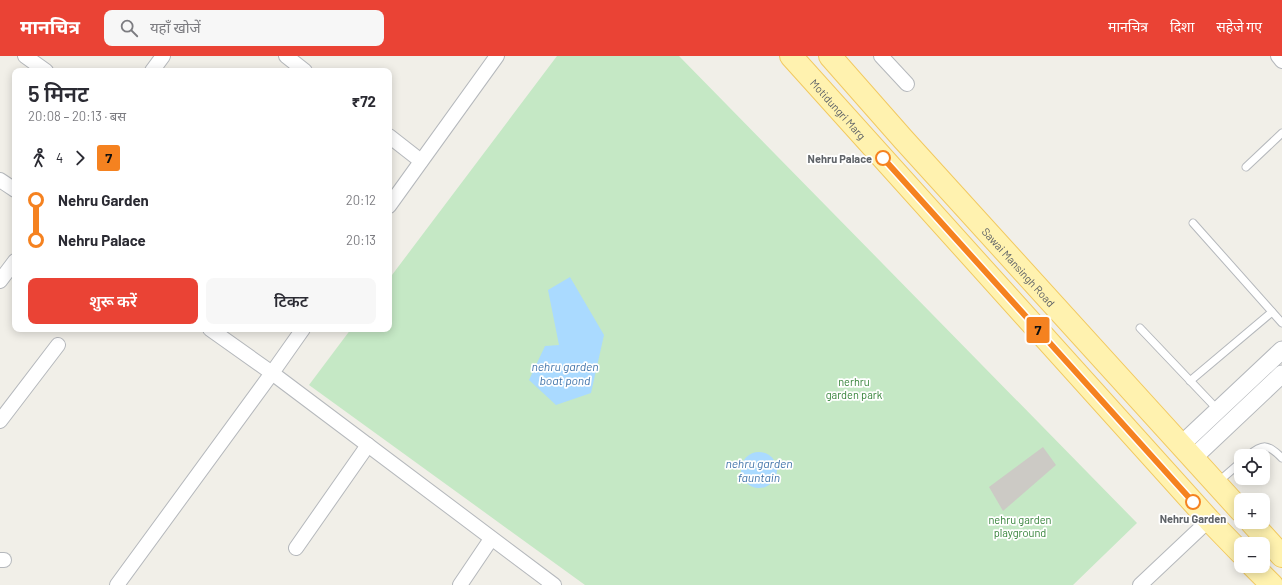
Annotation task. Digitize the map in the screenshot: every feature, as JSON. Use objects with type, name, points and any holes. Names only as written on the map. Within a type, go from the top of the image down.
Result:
[{"type":"main road","name":"Motidungri Marg","points":[[791,56],[1209,520],[1234,546]]},
{"type":"main road","name":"Sawai Mansingh Road","points":[[836,58],[1234,503]]},
{"type":"main road","points":[[1257,529],[1282,556]]},
{"type":"main road","points":[[1260,573],[1272,585]]},
{"type":"street","points":[[25,56],[42,68]]},
{"type":"street","points":[[154,68],[163,56]]},
{"type":"street","points":[[286,56],[302,68]]},
{"type":"street","points":[[392,202],[497,56]]},
{"type":"street","points":[[881,56],[907,84]]},
{"type":"street","points":[[1278,56],[1282,61]]},
{"type":"street","points":[[392,138],[421,161]]},
{"type":"street","points":[[0,180],[12,188]]},
{"type":"street","points":[[0,280],[12,264]]},
{"type":"street","points":[[214,332],[272,373],[554,585]]},
{"type":"street","points":[[119,584],[301,332]]},
{"type":"street","points":[[0,421],[58,345]]},
{"type":"street","points":[[1187,451],[1218,410],[1282,350]]},
{"type":"street","points":[[1187,451],[1282,374]]},
{"type":"street","points":[[296,548],[368,445]]},
{"type":"street","points":[[1140,585],[1209,520]]},
{"type":"street","points":[[460,585],[491,539]]},
{"type":"lane","points":[[1246,167],[1282,133]]},
{"type":"lane","points":[[1193,223],[1282,323]]},
{"type":"lane","points":[[1190,381],[1272,312]]},
{"type":"lane","points":[[1140,328],[1218,410]]},
{"type":"lane","points":[[1256,449],[1266,446],[1274,449],[1282,458]]},
{"type":"lane","points":[[1216,484],[1234,468]]},
{"type":"green space","points":[[557,56],[679,56],[1137,523],[1073,585],[585,585],[309,385],[349,332],[392,332],[392,275]]},
{"type":"water","name":"nehru garden boat pond","points":[[570,277],[604,335],[591,393],[556,405],[529,380],[545,346],[559,345],[548,290]]},
{"type":"water","name":"nehru garden fauntain","points":[[759,452],[769,455],[774,460],[777,470],[774,480],[769,485],[759,488],[749,485],[744,480],[741,470],[744,460],[749,455]]},
{"type":"building","points":[[1043,447],[1056,465],[1003,511],[989,487]]},
{"type":"bus line","name":"7","points":[[883,158],[1193,502]]},
{"type":"place","name":"Nehru Palace","points":[[883,158]]},
{"type":"place","name":"Nehru Garden","points":[[1193,502]]},
{"type":"park label","name":"nerhru garden park","points":[[854,387]]},
{"type":"park label","name":"nehru garden playground","points":[[1020,525]]}]
